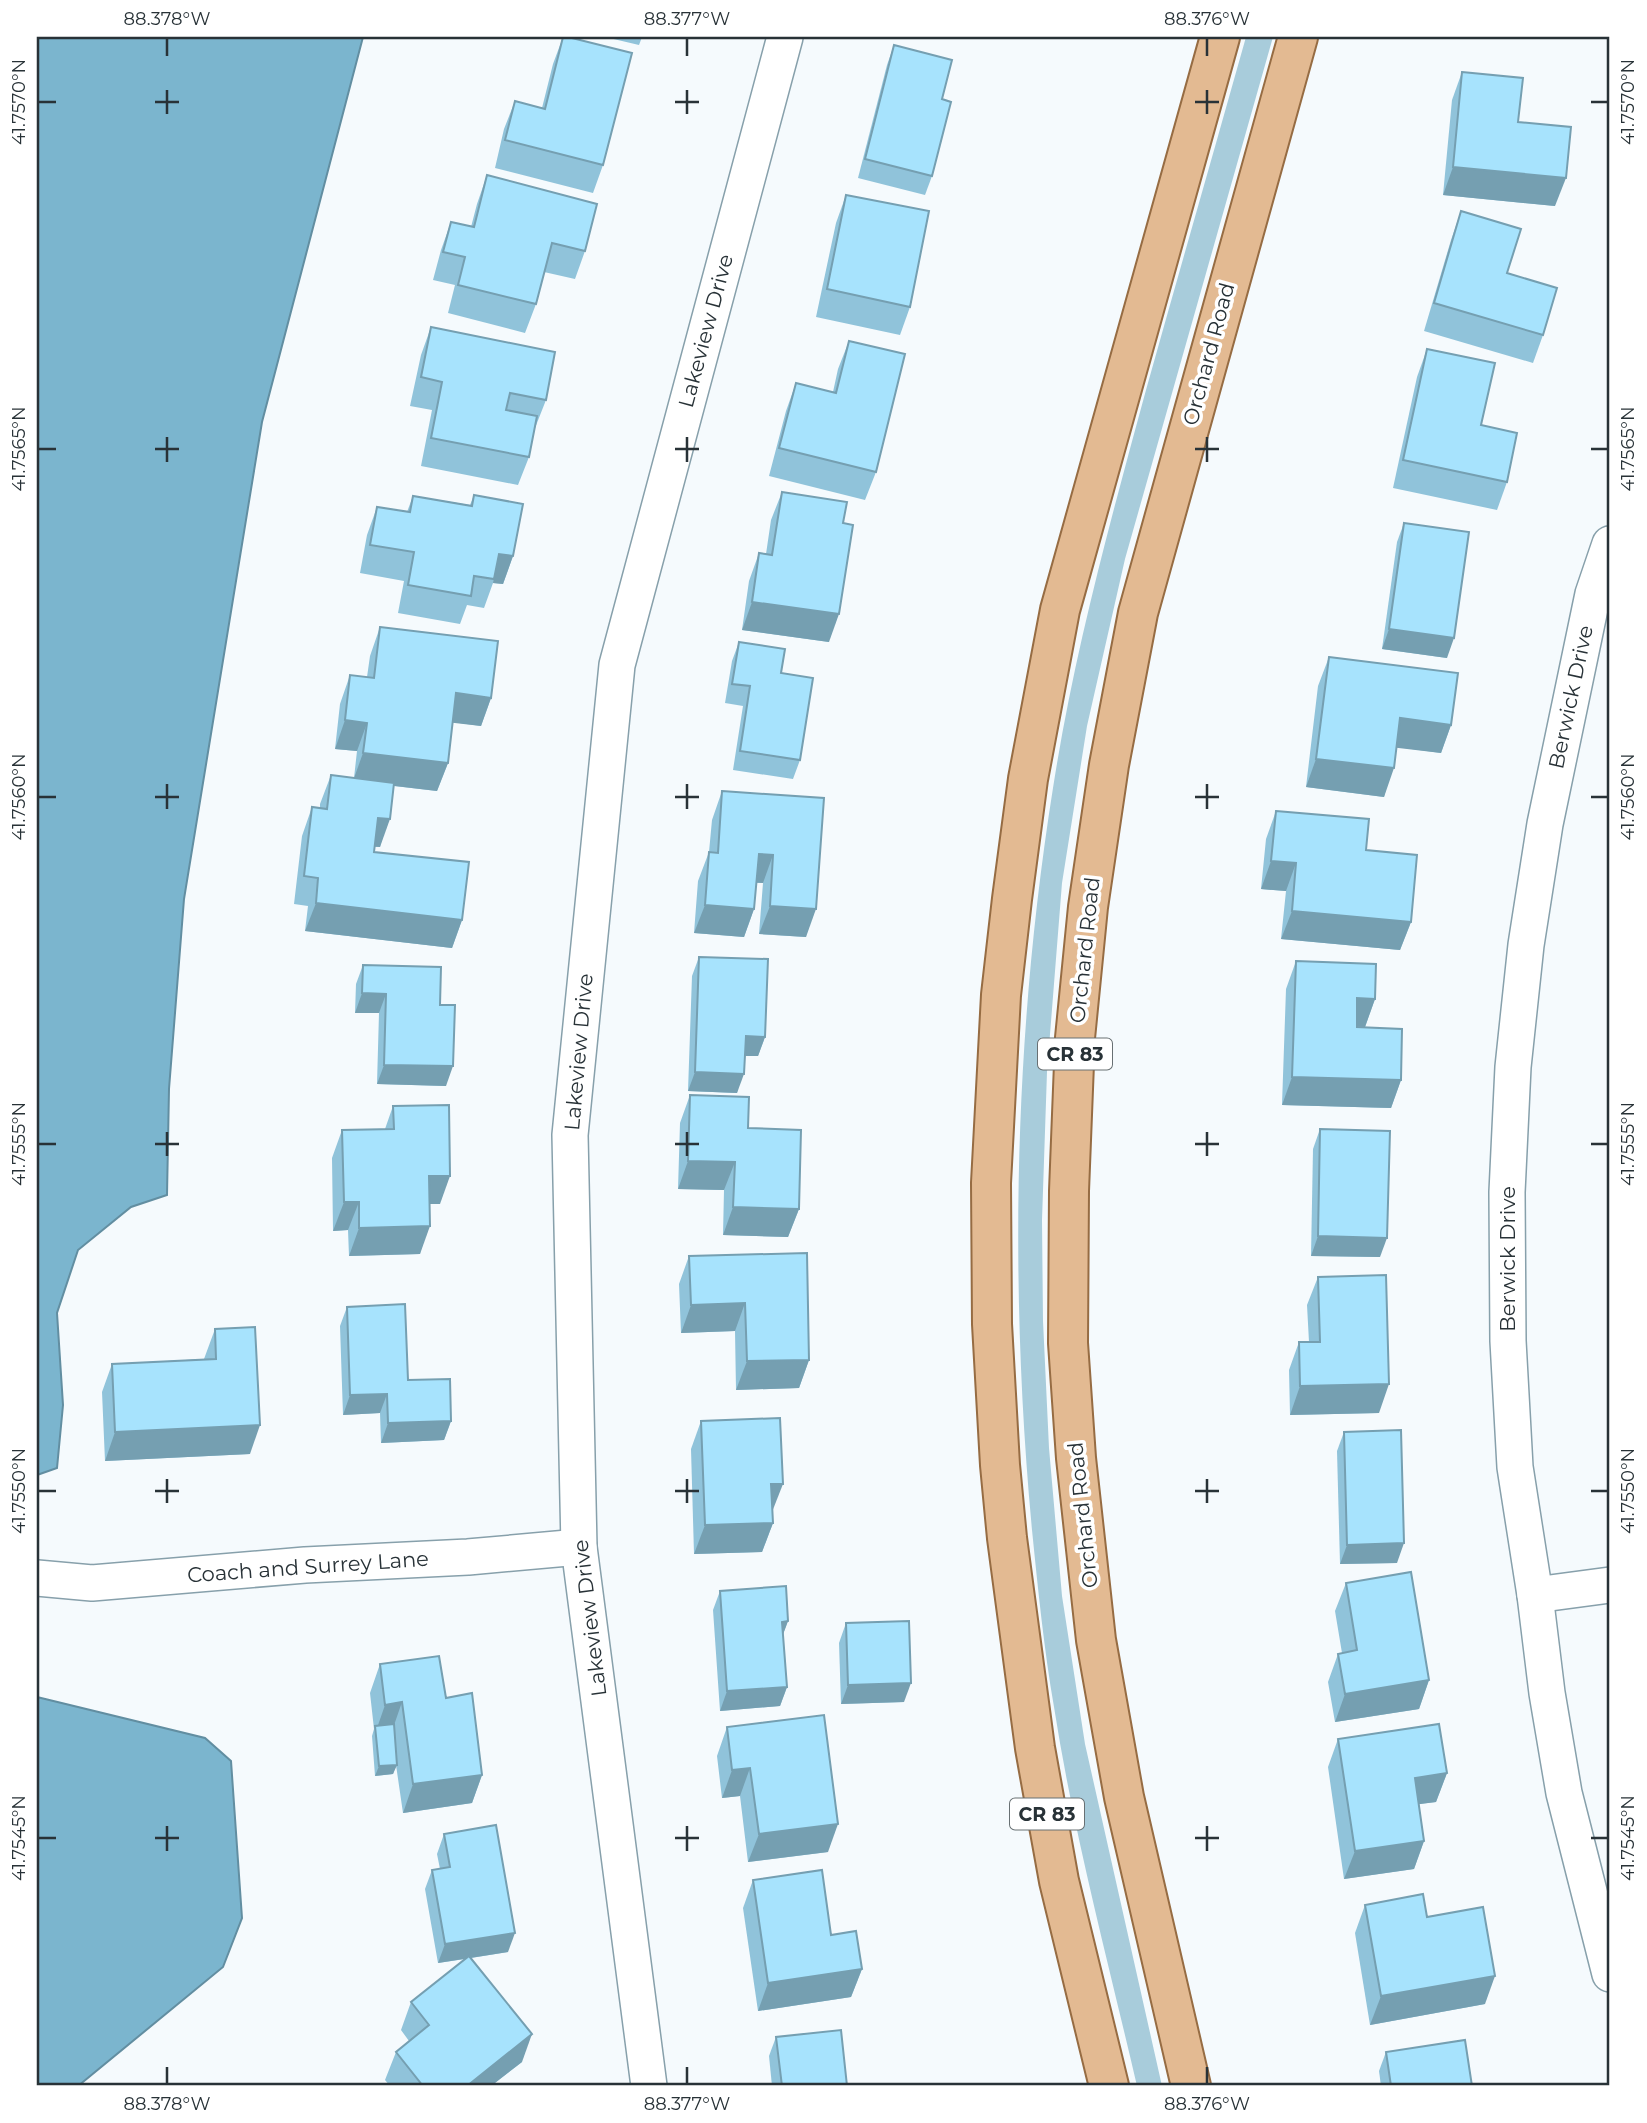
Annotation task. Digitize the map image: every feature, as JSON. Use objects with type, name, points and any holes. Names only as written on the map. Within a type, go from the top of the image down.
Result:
[{"type":"main road","name":"CR 83","points":[[1109,2086],[1059,1881],[1035,1748],[1007,1538],[992,1324],[991,1170],[1001,995],[1012,899],[1028,779],[1060,611],[1220,37]]},
{"type":"main road","name":"Orchard Road","points":[[1191,2086],[1124,1797],[1096,1640],[1076,1458],[1068,1342],[1069,1191],[1075,1038],[1092,881],[1109,765],[1138,612],[1298,37]]},
{"type":"street","name":"Lakeview Drive","points":[[649,2086],[579,1547],[570,1135],[617,665],[785,37]]},
{"type":"street","name":"Berwick Drive","points":[[1610,544],[1593,594],[1545,824],[1526,944],[1513,1068],[1507,1192],[1508,1341],[1515,1467],[1564,1793],[1610,1974]]},
{"type":"street","name":"Coach and Surrey Lane","points":[[37,1578],[92,1583],[305,1565],[467,1557],[579,1547]]},
{"type":"street","points":[[1535,1595],[1610,1585]]},
{"type":"shaded area","points":[[37,37],[363,37],[262,422],[184,899],[169,1089],[167,1195],[131,1207],[78,1250],[57,1313],[63,1405],[57,1468],[37,1475]]},
{"type":"shaded area","points":[[1246,37],[1273,37],[1125,559],[1087,726],[1062,883],[1047,1072],[1042,1220],[1043,1321],[1049,1448],[1062,1596],[1085,1744],[1162,2086],[1137,2086],[1071,1803],[1050,1685],[1039,1597],[1020,1344],[1019,1158],[1023,1065],[1040,880],[1071,687],[1119,489]]},
{"type":"shaded area","points":[[37,1697],[205,1738],[231,1761],[242,1918],[223,1967],[78,2086],[37,2086]]},
{"type":"building","points":[[563,37],[632,53],[603,165],[505,140],[515,101],[545,109]]},
{"type":"building","points":[[894,45],[952,60],[942,99],[951,102],[932,176],[865,159]]},
{"type":"building","points":[[1462,72],[1523,78],[1518,122],[1571,127],[1566,178],[1453,167]]},
{"type":"building","points":[[487,175],[597,204],[585,251],[552,243],[536,304],[458,285],[465,257],[443,252],[451,222],[474,227]]},
{"type":"building","points":[[846,195],[929,211],[910,307],[827,289]]},
{"type":"building","points":[[1461,211],[1521,229],[1507,273],[1557,288],[1543,335],[1434,303]]},
{"type":"building","points":[[431,327],[555,352],[546,400],[510,393],[506,410],[537,416],[529,457],[431,438],[442,382],[421,377]]},
{"type":"building","points":[[849,341],[905,354],[876,472],[779,448],[796,383],[836,393]]},
{"type":"building","points":[[1427,349],[1495,363],[1481,425],[1517,433],[1507,482],[1403,460]]},
{"type":"building","points":[[782,492],[847,502],[843,523],[853,525],[839,614],[752,602],[759,553],[772,555]]},
{"type":"building","points":[[474,495],[523,504],[513,556],[499,554],[494,579],[474,576],[471,596],[408,585],[414,552],[370,545],[377,507],[410,512],[413,496],[472,506]]},
{"type":"building","points":[[1404,523],[1469,532],[1454,638],[1389,629]]},
{"type":"building","points":[[380,627],[498,641],[491,698],[456,693],[448,763],[363,753],[367,723],[345,720],[350,675],[374,678]]},
{"type":"building","points":[[739,642],[785,649],[781,673],[813,678],[800,760],[740,751],[750,686],[732,684]]},
{"type":"building","points":[[1329,657],[1458,673],[1451,725],[1400,718],[1394,768],[1316,759]]},
{"type":"building","points":[[331,775],[394,783],[390,819],[378,818],[374,852],[469,862],[462,920],[316,903],[318,878],[304,876],[312,807],[327,809]]},
{"type":"building","points":[[722,791],[824,798],[816,909],[770,906],[773,855],[759,854],[754,909],[705,905],[709,852],[718,853]]},
{"type":"building","points":[[1276,811],[1369,819],[1366,850],[1417,855],[1411,922],[1292,911],[1296,863],[1271,861]]},
{"type":"building","points":[[699,957],[768,959],[765,1037],[746,1036],[744,1074],[695,1072]]},
{"type":"building","points":[[1296,961],[1376,964],[1375,999],[1357,998],[1357,1027],[1402,1029],[1401,1080],[1292,1077]]},
{"type":"building","points":[[363,965],[441,967],[440,1005],[455,1005],[453,1066],[384,1065],[386,994],[362,993]]},
{"type":"building","points":[[690,1095],[749,1097],[748,1128],[801,1130],[799,1209],[733,1207],[735,1162],[688,1161]]},
{"type":"building","points":[[449,1105],[450,1176],[429,1176],[430,1226],[359,1228],[359,1202],[344,1202],[342,1130],[394,1129],[393,1106]]},
{"type":"building","points":[[1320,1129],[1390,1131],[1387,1238],[1318,1236]]},
{"type":"building","points":[[807,1253],[809,1360],[747,1361],[745,1303],[691,1305],[689,1256]]},
{"type":"building","points":[[1386,1275],[1389,1384],[1300,1386],[1299,1342],[1320,1342],[1318,1277]]},
{"type":"building","points":[[405,1304],[408,1380],[450,1379],[451,1421],[388,1423],[387,1394],[350,1395],[347,1307]]},
{"type":"building","points":[[255,1327],[260,1425],[115,1432],[112,1364],[216,1359],[215,1329]]},
{"type":"building","points":[[780,1418],[783,1484],[771,1484],[773,1523],[705,1525],[701,1421]]},
{"type":"building","points":[[1401,1430],[1404,1543],[1347,1545],[1344,1432]]},
{"type":"building","points":[[1411,1572],[1429,1680],[1345,1694],[1338,1654],[1357,1650],[1346,1583]]},
{"type":"building","points":[[786,1586],[788,1621],[782,1622],[787,1687],[727,1691],[720,1591]]},
{"type":"building","points":[[909,1621],[911,1683],[848,1685],[846,1623]]},
{"type":"building","points":[[439,1656],[446,1698],[472,1693],[482,1775],[413,1784],[402,1702],[385,1705],[380,1664]]},
{"type":"building","points":[[824,1715],[838,1824],[759,1834],[750,1768],[732,1770],[727,1727]]},
{"type":"building","points":[[394,1724],[397,1765],[379,1766],[375,1726]]},
{"type":"building","points":[[1439,1724],[1447,1773],[1415,1778],[1424,1841],[1355,1851],[1338,1739]]},
{"type":"building","points":[[496,1825],[515,1933],[445,1944],[432,1870],[450,1867],[444,1834]]},
{"type":"building","points":[[822,1870],[831,1935],[856,1931],[862,1969],[768,1983],[753,1880]]},
{"type":"building","points":[[1423,1894],[1427,1917],[1483,1907],[1495,1976],[1381,1996],[1365,1905]]},
{"type":"building","points":[[469,1956],[532,2034],[467,2086],[423,2086],[396,2052],[429,2025],[411,2002]]},
{"type":"building","points":[[841,2030],[847,2086],[782,2086],[776,2037]]},
{"type":"building","points":[[1465,2040],[1472,2086],[1391,2086],[1386,2052]]}]
